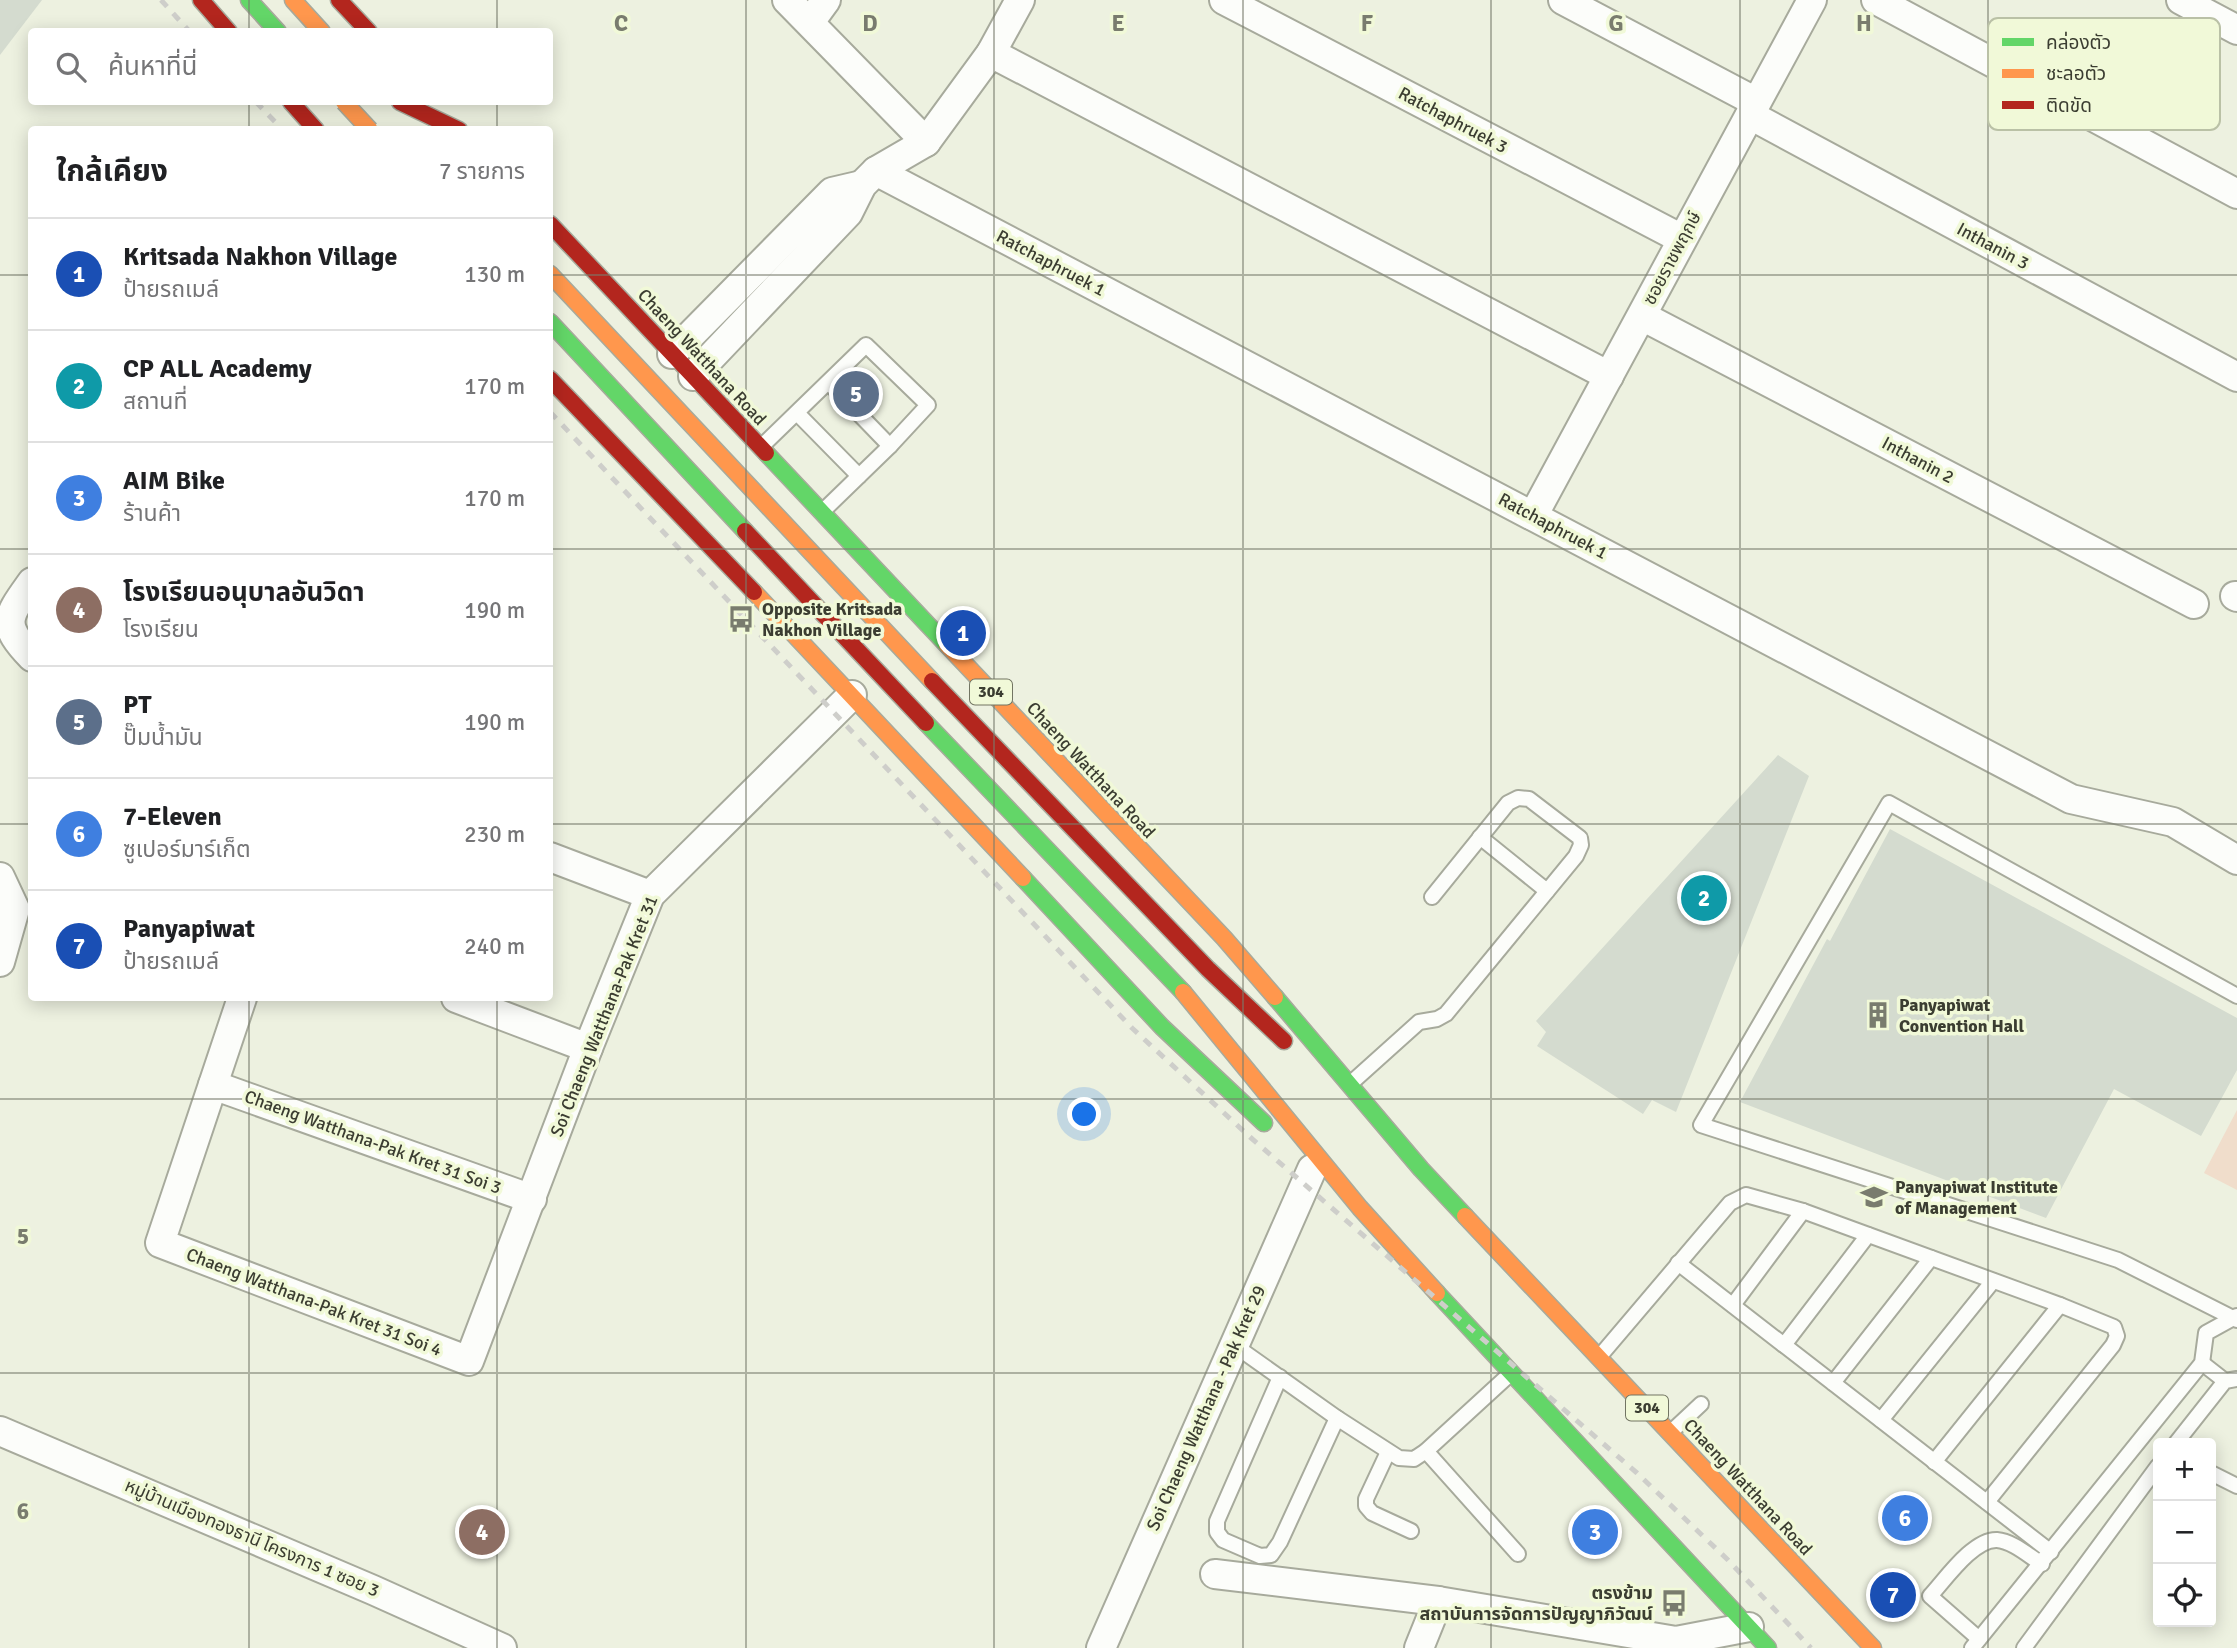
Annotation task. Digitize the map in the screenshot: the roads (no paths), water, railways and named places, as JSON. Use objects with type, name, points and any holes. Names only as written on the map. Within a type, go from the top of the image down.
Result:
[{"type":"main road","points":[[201,0],[226,28]]},
{"type":"main road","points":[[249,0],[274,28]]},
{"type":"main road","points":[[293,0],[318,28]]},
{"type":"main road","points":[[339,0],[365,28]]},
{"type":"main road","points":[[294,105],[312,126]]},
{"type":"main road","points":[[347,105],[366,126]]},
{"type":"main road","points":[[359,126],[358,120],[376,105]]},
{"type":"main road","points":[[384,105],[405,120]]},
{"type":"main road","points":[[406,105],[451,126]]},
{"type":"main road","points":[[438,105],[456,126]]},
{"type":"main road","name":"Chaeng Watthana Road","points":[[553,227],[1224,938],[1421,1169],[1873,1648]]},
{"type":"main road","points":[[553,277],[869,615],[1208,969],[1299,1055]]},
{"type":"main road","points":[[553,325],[843,636],[1179,987],[1360,1208],[1510,1374],[1768,1648]]},
{"type":"main road","points":[[553,382],[852,695],[1162,1027],[1272,1131]]},
{"type":"main road","name":"Chaeng Watthana Road","points":[[1320,1074],[1421,1169]]},
{"type":"main road","points":[[1302,1159],[1360,1208]]},
{"type":"street","points":[[787,0],[818,11],[926,142]]},
{"type":"street","points":[[672,354],[832,192],[869,178],[926,142],[991,53],[1020,0]]},
{"type":"street","name":"Ratchaphruek 3","points":[[1224,0],[1682,239]]},
{"type":"street","name":"Inthanin 3","points":[[1563,0],[1753,109],[2237,377]]},
{"type":"street","name":"ซอยราชพฤกษ์","points":[[1533,516],[1812,0]]},
{"type":"street","points":[[1876,0],[1988,60]]},
{"type":"street","points":[[2181,0],[2215,18]]},
{"type":"street","points":[[2220,21],[2237,30]]},
{"type":"street","points":[[991,53],[1609,376]]},
{"type":"street","points":[[2118,130],[2237,194]]},
{"type":"street","points":[[693,376],[848,213],[869,178]]},
{"type":"street","name":"Ratchaphruek 1","points":[[869,178],[1533,516],[2071,799],[2173,822],[2237,860]]},
{"type":"street","name":"Inthanin 2","points":[[1642,316],[2194,604]]},
{"type":"street","points":[[28,588],[11,612],[9,624],[14,639],[28,653]]},
{"type":"street","name":"Soi Chaeng Watthana-Pak Kret 31","points":[[469,1361],[588,1048],[650,895],[852,695]]},
{"type":"street","points":[[553,858],[650,895]]},
{"type":"street","points":[[0,877],[15,909],[0,962]]},
{"type":"street","points":[[213,1085],[241,1001]]},
{"type":"street","points":[[464,1001],[588,1048]]},
{"type":"street","name":"Chaeng Watthana-Pak Kret 31 Soi 3","points":[[213,1085],[532,1199]]},
{"type":"street","name":"Chaeng Watthana-Pak Kret 31 Soi 4","points":[[213,1085],[160,1243],[469,1361]]},
{"type":"street","name":"Soi Chaeng Watthana - Pak Kret 29","points":[[1101,1648],[1234,1345],[1302,1159]]},
{"type":"street","name":"หมู่บ้านเมืองทองธานี โครงการ 1 ซอย 3","points":[[0,1431],[502,1648]]},
{"type":"street","points":[[1215,1574],[1437,1601],[1676,1641],[1749,1627]]},
{"type":"street","points":[[1419,1648],[1437,1601]]},
{"type":"lane","points":[[761,447],[866,345],[928,405],[822,512]]},
{"type":"lane","points":[[829,383],[890,446]]},
{"type":"lane","points":[[797,414],[859,476]]},
{"type":"lane","points":[[1349,1085],[1419,1022],[1437,1019],[1446,1014],[1576,856],[1581,845],[1580,838],[1529,799],[1518,798],[1508,803],[1432,897]]},
{"type":"lane","points":[[2236,1318],[2118,1261],[1701,1125],[1889,803],[2237,996]]},
{"type":"lane","points":[[1480,837],[1547,891]]},
{"type":"lane","points":[[1599,1357],[1730,1203],[1746,1195],[1803,1211],[2114,1327],[2117,1336],[2113,1345],[1987,1502]]},
{"type":"lane","points":[[1733,1305],[1803,1211]]},
{"type":"lane","points":[[1784,1345],[1868,1235]]},
{"type":"lane","points":[[1833,1383],[1931,1258]]},
{"type":"lane","points":[[1678,1263],[1987,1502],[2046,1558]]},
{"type":"lane","points":[[1881,1420],[1993,1281]]},
{"type":"lane","points":[[1934,1462],[2060,1305]]},
{"type":"lane","points":[[2046,1558],[1998,1540],[1984,1542],[1972,1550],[1930,1596],[1975,1644],[2046,1558],[2197,1367],[2202,1363],[2206,1333],[2236,1318]]},
{"type":"lane","points":[[1234,1345],[1399,1458],[1414,1459],[1426,1451],[1510,1374]]},
{"type":"lane","points":[[2180,1438],[2231,1380],[2202,1363]]},
{"type":"lane","points":[[1280,1377],[1217,1521],[1217,1532],[1223,1540],[1260,1556],[1271,1555],[1280,1542],[1337,1418]]},
{"type":"lane","points":[[1670,1433],[1701,1405]]},
{"type":"lane","points":[[1426,1451],[1518,1555]]},
{"type":"lane","points":[[1388,1452],[1366,1499],[1366,1506],[1372,1513],[1411,1531]]},
{"type":"lane","points":[[2024,1648],[2153,1473]]},
{"type":"lane","points":[[2216,1476],[2237,1486]]},
{"type":"railway","points":[[161,0],[186,28]]},
{"type":"railway","points":[[259,105],[279,126]]},
{"type":"railway","points":[[553,415],[1132,1028],[1250,1137],[1637,1473],[1728,1560],[1811,1648]]},
{"type":"place","name":"PT","points":[[856,394]]},
{"type":"place","name":"Opposite Kritsada Nakhon Village","points":[[741,619]]},
{"type":"place","name":"Kritsada Nakhon Village","points":[[963,633]]},
{"type":"place","name":"CP ALL Academy","points":[[1704,898]]},
{"type":"place","name":"Panyapiwat Convention Hall","points":[[1878,1015]]},
{"type":"place","name":"Panyapiwat Institute of Management","points":[[1874,1197]]},
{"type":"place","name":"7-Eleven","points":[[1905,1518]]},
{"type":"place","name":"โรงเรียนอนุบาลอันวิดา","points":[[482,1532]]},
{"type":"place","name":"AIM Bike","points":[[1595,1532]]},
{"type":"place","name":"Panyapiwat","points":[[1893,1595]]},
{"type":"place","name":"ตรงข้าม สถาบันการจัดการปัญญาภิวัฒน์","points":[[1674,1603]]}]
